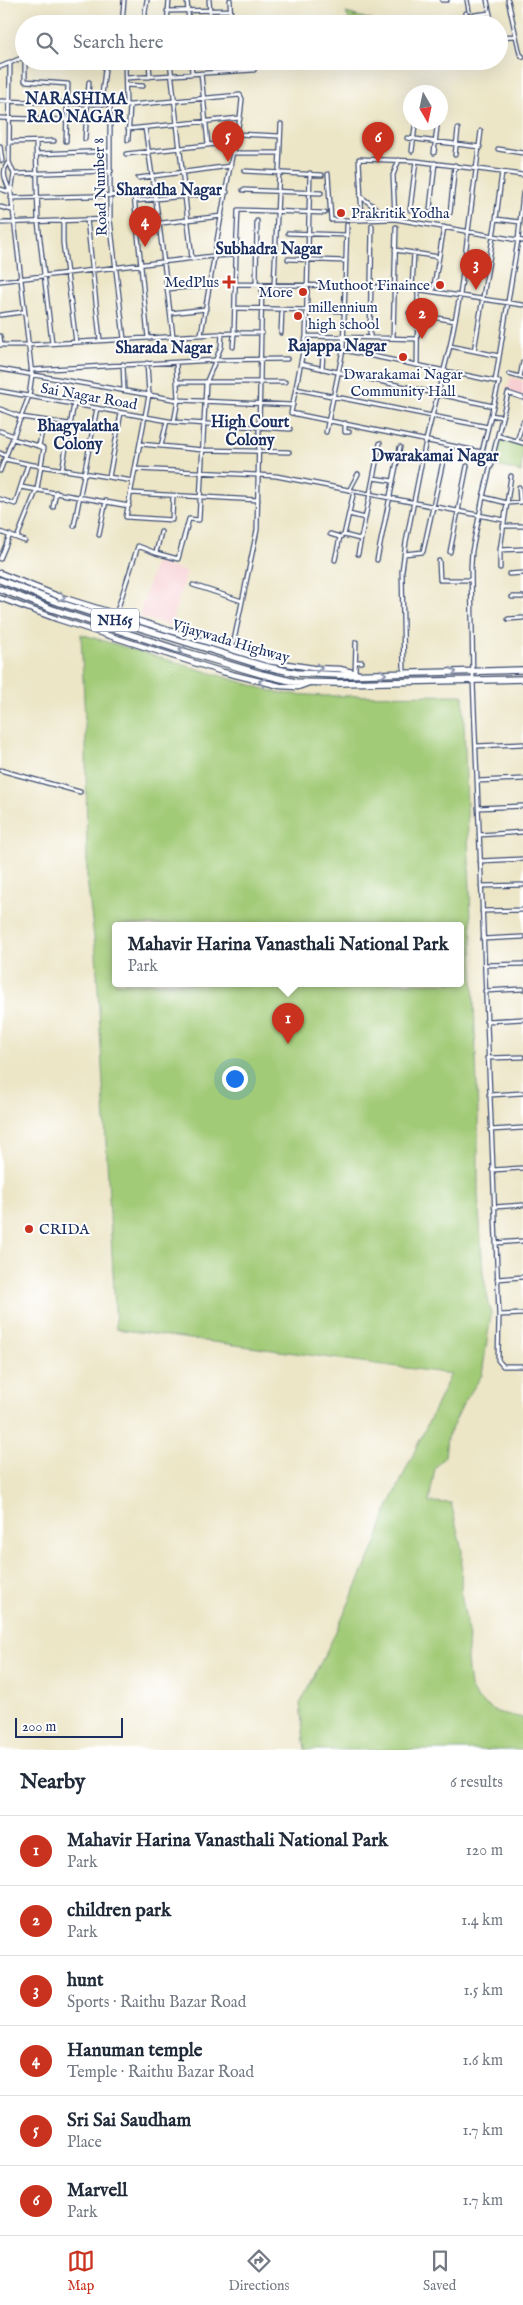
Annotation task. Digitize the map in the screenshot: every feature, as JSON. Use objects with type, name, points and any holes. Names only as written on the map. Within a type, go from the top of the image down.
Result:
[{"type":"highway","name":"Vijaywada Highway","points":[[0,580],[54,601],[263,666],[313,675],[523,670]]},
{"type":"highway","name":"Vijaywada Highway","points":[[0,589],[52,609],[228,665],[280,679],[310,683],[523,679]]},
{"type":"street","points":[[123,15],[124,0]]},
{"type":"street","points":[[144,15],[147,0]]},
{"type":"street","points":[[167,15],[169,0]]},
{"type":"street","points":[[187,0],[188,15]]},
{"type":"street","points":[[210,0],[210,15]]},
{"type":"street","points":[[230,0],[230,15]]},
{"type":"street","points":[[442,0],[447,0]]},
{"type":"street","points":[[467,0],[467,15]]},
{"type":"street","points":[[479,15],[490,13],[487,0]]},
{"type":"street","points":[[508,0],[523,58]]},
{"type":"street","points":[[167,11],[230,10]]},
{"type":"street","points":[[508,37],[516,36]]},
{"type":"street","points":[[0,67],[15,60]]},
{"type":"street","points":[[0,471],[29,396],[32,375],[23,312],[11,198],[14,174],[9,162],[10,62]]},
{"type":"street","points":[[25,70],[25,80],[67,84],[68,120],[66,141]]},
{"type":"street","points":[[101,104],[105,70]]},
{"type":"street","points":[[126,70],[128,140]]},
{"type":"street","points":[[150,70],[150,77]]},
{"type":"street","points":[[171,70],[192,259]]},
{"type":"street","points":[[192,70],[192,74]]},
{"type":"street","points":[[126,78],[254,70]]},
{"type":"street","points":[[201,73],[208,145]]},
{"type":"street","points":[[85,138],[89,82]]},
{"type":"street","points":[[126,85],[143,86]]},
{"type":"street","points":[[0,101],[88,102],[128,105],[240,95],[242,98],[240,118],[213,256],[201,334]]},
{"type":"street","name":"Road Number 8","points":[[110,105],[110,219],[124,339]]},
{"type":"street","points":[[0,118],[68,120]]},
{"type":"street","points":[[128,128],[145,128],[240,118]]},
{"type":"street","points":[[274,285],[280,124]]},
{"type":"street","points":[[145,128],[159,223],[172,336]]},
{"type":"street","points":[[455,155],[458,129]]},
{"type":"street","points":[[412,151],[415,130]]},
{"type":"street","points":[[434,152],[437,130]]},
{"type":"street","points":[[404,674],[402,571],[404,554],[426,440],[450,346],[460,295],[481,131]]},
{"type":"street","points":[[237,134],[280,136]]},
{"type":"street","points":[[407,138],[480,147]]},
{"type":"street","points":[[9,142],[54,142]]},
{"type":"street","points":[[36,142],[38,222],[52,343]]},
{"type":"street","points":[[126,154],[236,142]]},
{"type":"street","points":[[0,146],[1,161],[9,162]]},
{"type":"street","points":[[498,149],[523,153]]},
{"type":"street","points":[[37,154],[110,151]]},
{"type":"street","points":[[234,153],[279,153]]},
{"type":"street","points":[[362,220],[358,159],[416,160],[523,175]]},
{"type":"street","points":[[394,219],[393,175],[399,160]]},
{"type":"street","points":[[410,210],[416,160]]},
{"type":"street","points":[[9,162],[5,166],[4,172],[11,193]]},
{"type":"street","points":[[430,209],[435,163]]},
{"type":"street","points":[[450,213],[455,165]]},
{"type":"street","points":[[138,178],[231,166]]},
{"type":"street","points":[[14,174],[37,175],[111,171]]},
{"type":"street","points":[[244,171],[322,175]]},
{"type":"street","points":[[474,350],[494,236],[502,172]]},
{"type":"street","points":[[310,174],[306,336],[291,413],[482,452]]},
{"type":"street","points":[[328,174],[331,220],[394,219],[523,241]]},
{"type":"street","points":[[0,189],[11,193]]},
{"type":"street","points":[[243,190],[321,193]]},
{"type":"street","points":[[135,201],[227,192]]},
{"type":"street","points":[[494,382],[518,240],[523,193]]},
{"type":"street","points":[[11,198],[132,195],[135,201],[148,338]]},
{"type":"street","points":[[360,196],[394,219]]},
{"type":"street","points":[[0,207],[12,210]]},
{"type":"street","points":[[233,347],[238,210],[324,213]]},
{"type":"street","points":[[136,226],[222,216]]},
{"type":"street","points":[[87,219],[100,340]]},
{"type":"street","points":[[0,224],[110,219]]},
{"type":"street","points":[[496,219],[520,222]]},
{"type":"street","points":[[63,220],[67,273],[76,342]]},
{"type":"street","points":[[256,284],[258,221]]},
{"type":"street","points":[[326,432],[343,350],[347,225]]},
{"type":"street","points":[[370,337],[372,226]]},
{"type":"street","points":[[393,338],[396,227]]},
{"type":"street","points":[[433,291],[444,227]]},
{"type":"street","points":[[288,233],[346,235]]},
{"type":"street","points":[[395,250],[439,257]]},
{"type":"street","points":[[412,288],[414,253]]},
{"type":"street","points":[[0,281],[213,256],[236,256]]},
{"type":"street","points":[[288,259],[346,261]]},
{"type":"street","points":[[234,284],[412,288],[508,302],[523,306]]},
{"type":"street","points":[[232,650],[257,530],[262,381],[262,284]]},
{"type":"street","points":[[167,289],[210,285]]},
{"type":"street","points":[[417,364],[418,289]]},
{"type":"street","points":[[235,308],[344,311]]},
{"type":"street","points":[[170,313],[206,309]]},
{"type":"street","points":[[281,334],[282,309]]},
{"type":"street","points":[[0,315],[23,312]]},
{"type":"street","points":[[409,313],[454,321]]},
{"type":"street","points":[[0,336],[1,344],[28,345],[222,333],[262,334]]},
{"type":"street","points":[[116,614],[138,546],[178,558],[189,519],[199,520],[206,383],[221,347],[222,333]]},
{"type":"street","points":[[306,336],[417,339]]},
{"type":"street","points":[[450,346],[498,356]]},
{"type":"street","points":[[343,350],[499,382],[480,460],[483,463],[492,464]]},
{"type":"street","points":[[322,369],[323,354]]},
{"type":"street","points":[[31,370],[216,360],[287,359]]},
{"type":"street","points":[[510,374],[522,378],[523,362]]},
{"type":"street","points":[[147,363],[149,395],[126,517],[172,520],[173,496]]},
{"type":"street","points":[[174,422],[178,400],[176,363]]},
{"type":"street","points":[[123,364],[124,390]]},
{"type":"street","points":[[301,364],[493,406]]},
{"type":"street","points":[[0,368],[178,400],[293,405]]},
{"type":"street","points":[[177,382],[285,382]]},
{"type":"street","points":[[296,389],[488,428]]},
{"type":"street","name":"Sai Nagar Road","points":[[0,391],[174,422],[290,429]]},
{"type":"street","points":[[521,1366],[504,1366],[498,1360],[499,1315],[487,1058],[471,580],[472,551],[479,515],[508,393],[523,398]]},
{"type":"street","points":[[62,470],[74,404]]},
{"type":"street","points":[[74,526],[97,408]]},
{"type":"street","points":[[0,409],[22,417],[69,424]]},
{"type":"street","points":[[109,477],[121,413]]},
{"type":"street","points":[[491,415],[502,417]]},
{"type":"street","points":[[161,446],[167,420]]},
{"type":"street","points":[[40,446],[44,421]]},
{"type":"street","points":[[517,442],[523,422]]},
{"type":"street","points":[[345,423],[345,432],[349,432]]},
{"type":"street","points":[[0,431],[44,448],[37,489],[17,538]]},
{"type":"street","points":[[499,436],[523,443]]},
{"type":"street","points":[[358,554],[380,443]]},
{"type":"street","points":[[140,444],[203,450],[289,452]]},
{"type":"street","points":[[377,560],[400,447]]},
{"type":"street","points":[[0,453],[5,457],[28,464],[134,481]]},
{"type":"street","points":[[404,554],[423,552],[444,457]]},
{"type":"street","points":[[0,499],[15,504],[28,464]]},
{"type":"street","points":[[450,552],[467,466]]},
{"type":"street","points":[[136,469],[259,474],[390,497],[504,520]]},
{"type":"street","points":[[335,560],[349,514],[352,490],[358,474]]},
{"type":"street","points":[[500,568],[500,550],[511,476]]},
{"type":"street","points":[[373,478],[393,481]]},
{"type":"street","points":[[22,487],[129,506]]},
{"type":"street","points":[[483,497],[507,503],[522,502],[519,488]]},
{"type":"street","points":[[54,507],[56,492]]},
{"type":"street","points":[[131,493],[258,500]]},
{"type":"street","points":[[99,535],[106,501]]},
{"type":"street","points":[[349,514],[365,518]]},
{"type":"street","points":[[503,526],[523,526]]},
{"type":"street","points":[[0,532],[25,541]]},
{"type":"street","points":[[156,552],[162,532]]},
{"type":"street","points":[[330,534],[360,540]]},
{"type":"street","points":[[0,558],[10,535]]},
{"type":"street","points":[[500,550],[523,550]]},
{"type":"street","points":[[439,561],[440,580],[471,580]]},
{"type":"street","points":[[0,573],[38,589],[268,661],[306,667],[340,669],[356,674],[356,642]]},
{"type":"street","points":[[508,574],[523,573]]},
{"type":"street","points":[[193,585],[242,602]]},
{"type":"street","points":[[512,597],[523,597]]},
{"type":"street","points":[[0,598],[57,619],[257,681],[280,686],[298,687],[310,683]]},
{"type":"street","points":[[508,620],[523,618]]},
{"type":"street","points":[[356,662],[362,662]]},
{"type":"street","points":[[476,746],[523,744]]},
{"type":"street","points":[[0,770],[80,792]]},
{"type":"street","points":[[477,781],[523,779]]},
{"type":"street","points":[[478,808],[523,806]]},
{"type":"street","points":[[479,835],[523,832]]},
{"type":"street","points":[[480,862],[523,860]]},
{"type":"street","points":[[481,886],[523,885]]},
{"type":"street","points":[[482,912],[523,910]]},
{"type":"street","points":[[483,939],[523,937]]},
{"type":"street","points":[[484,965],[523,964]]},
{"type":"street","points":[[485,991],[523,990]]},
{"type":"street","points":[[486,1021],[523,1019]]},
{"type":"street","points":[[487,1058],[523,1056]]},
{"type":"street","points":[[489,1095],[523,1093]]},
{"type":"street","points":[[490,1130],[523,1128]]},
{"type":"street","points":[[492,1170],[523,1168]]},
{"type":"street","points":[[494,1207],[523,1205]]},
{"type":"street","points":[[496,1243],[523,1241]]},
{"type":"street","points":[[497,1279],[523,1277]]},
{"type":"street","points":[[499,1315],[523,1314]]},
{"type":"shaded area","points":[[511,377],[523,381],[523,396],[506,392]]},
{"type":"shaded area","points":[[155,562],[187,572],[170,626],[139,616]]},
{"type":"green space","points":[[501,439],[523,446],[521,472],[494,465]]},
{"type":"green space","points":[[81,634],[278,693],[324,696],[463,695],[478,1114],[478,1193],[483,1273],[491,1314],[482,1375],[462,1406],[447,1438],[445,1456],[435,1468],[429,1502],[451,1503],[462,1551],[461,1593],[469,1637],[467,1661],[470,1687],[477,1699],[497,1712],[523,1718],[523,1750],[305,1750],[300,1704],[332,1640],[377,1541],[387,1510],[451,1374],[116,1329],[96,954],[87,879],[86,745]]},
{"type":"place","name":"Sri Sai Saudham","points":[[228,162]]},
{"type":"place","name":"Marvell","points":[[378,163]]},
{"type":"place","name":"Prakritik Yodha","points":[[341,213]]},
{"type":"place","name":"Hanuman temple","points":[[145,247]]},
{"type":"place","name":"MedPlus","points":[[229,282]]},
{"type":"place","name":"Muthoot Finaince","points":[[440,285]]},
{"type":"place","name":"hunt","points":[[476,290]]},
{"type":"place","name":"More","points":[[303,292]]},
{"type":"place","name":"millennium high school","points":[[298,316]]},
{"type":"place","name":"children park","points":[[422,339]]},
{"type":"place","name":"Dwarakamai Nagar Community Hall","points":[[403,357]]},
{"type":"place","name":"Mahavir Harina Vanasthali National Park","points":[[288,1044]]},
{"type":"place","name":"CRIDA","points":[[29,1229]]},
{"type":"district","name":"NARASHIMA RAO NAGAR","points":[[76,107]]},
{"type":"district","name":"Sharadha Nagar","points":[[169,189]]},
{"type":"district","name":"Subhadra Nagar","points":[[269,248]]},
{"type":"district","name":"Rajappa Nagar","points":[[337,345]]},
{"type":"district","name":"Sharada Nagar","points":[[164,347]]},
{"type":"district","name":"High Court Colony","points":[[250,430]]},
{"type":"district","name":"Bhagyalatha Colony","points":[[78,434]]},
{"type":"district","name":"Dwarakamai Nagar","points":[[435,455]]}]
